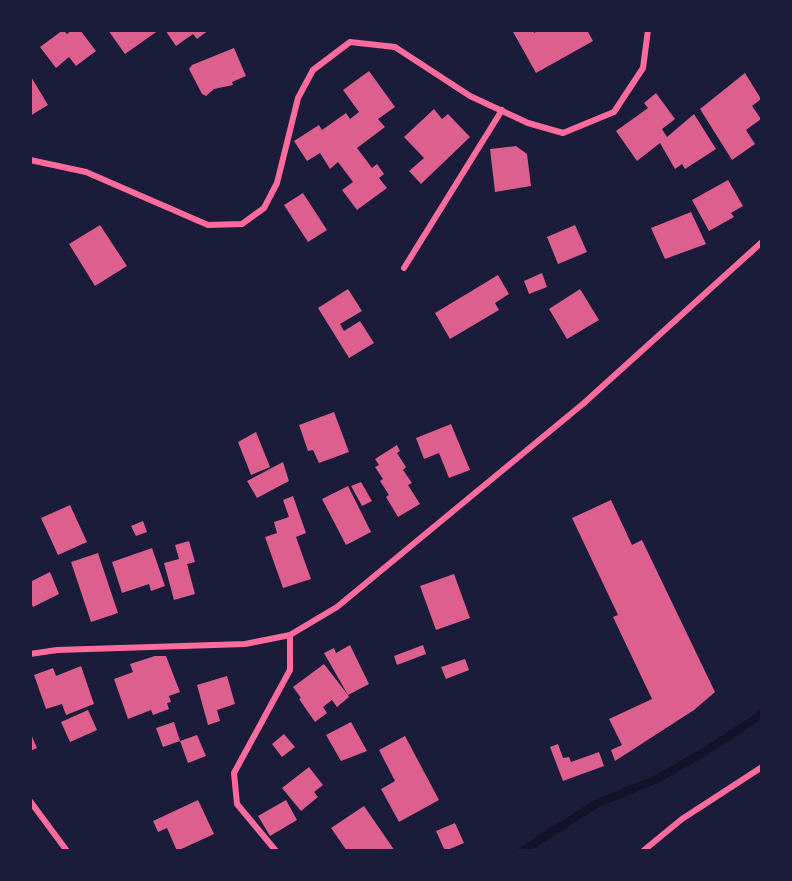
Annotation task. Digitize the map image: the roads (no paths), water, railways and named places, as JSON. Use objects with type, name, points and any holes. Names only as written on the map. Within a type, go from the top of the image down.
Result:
[{"type":"street","points":[[30,160],[86,172],[208,225],[242,224],[264,208],[277,183],[298,98],[313,70],[350,42],[395,46],[470,96],[528,123],[563,134],[614,112],[643,68],[648,30]]},
{"type":"street","points":[[404,268],[502,110]]},
{"type":"street","points":[[30,654],[57,650],[245,644],[290,635],[337,607],[584,403],[762,242]]},
{"type":"street","points":[[276,851],[237,804],[234,774],[290,670],[290,635]]},
{"type":"street","points":[[643,851],[682,819],[762,767]]},
{"type":"street","points":[[30,801],[68,851]]},
{"type":"waterway","points":[[522,851],[596,804],[659,778],[704,752],[758,717],[762,712]]}]
